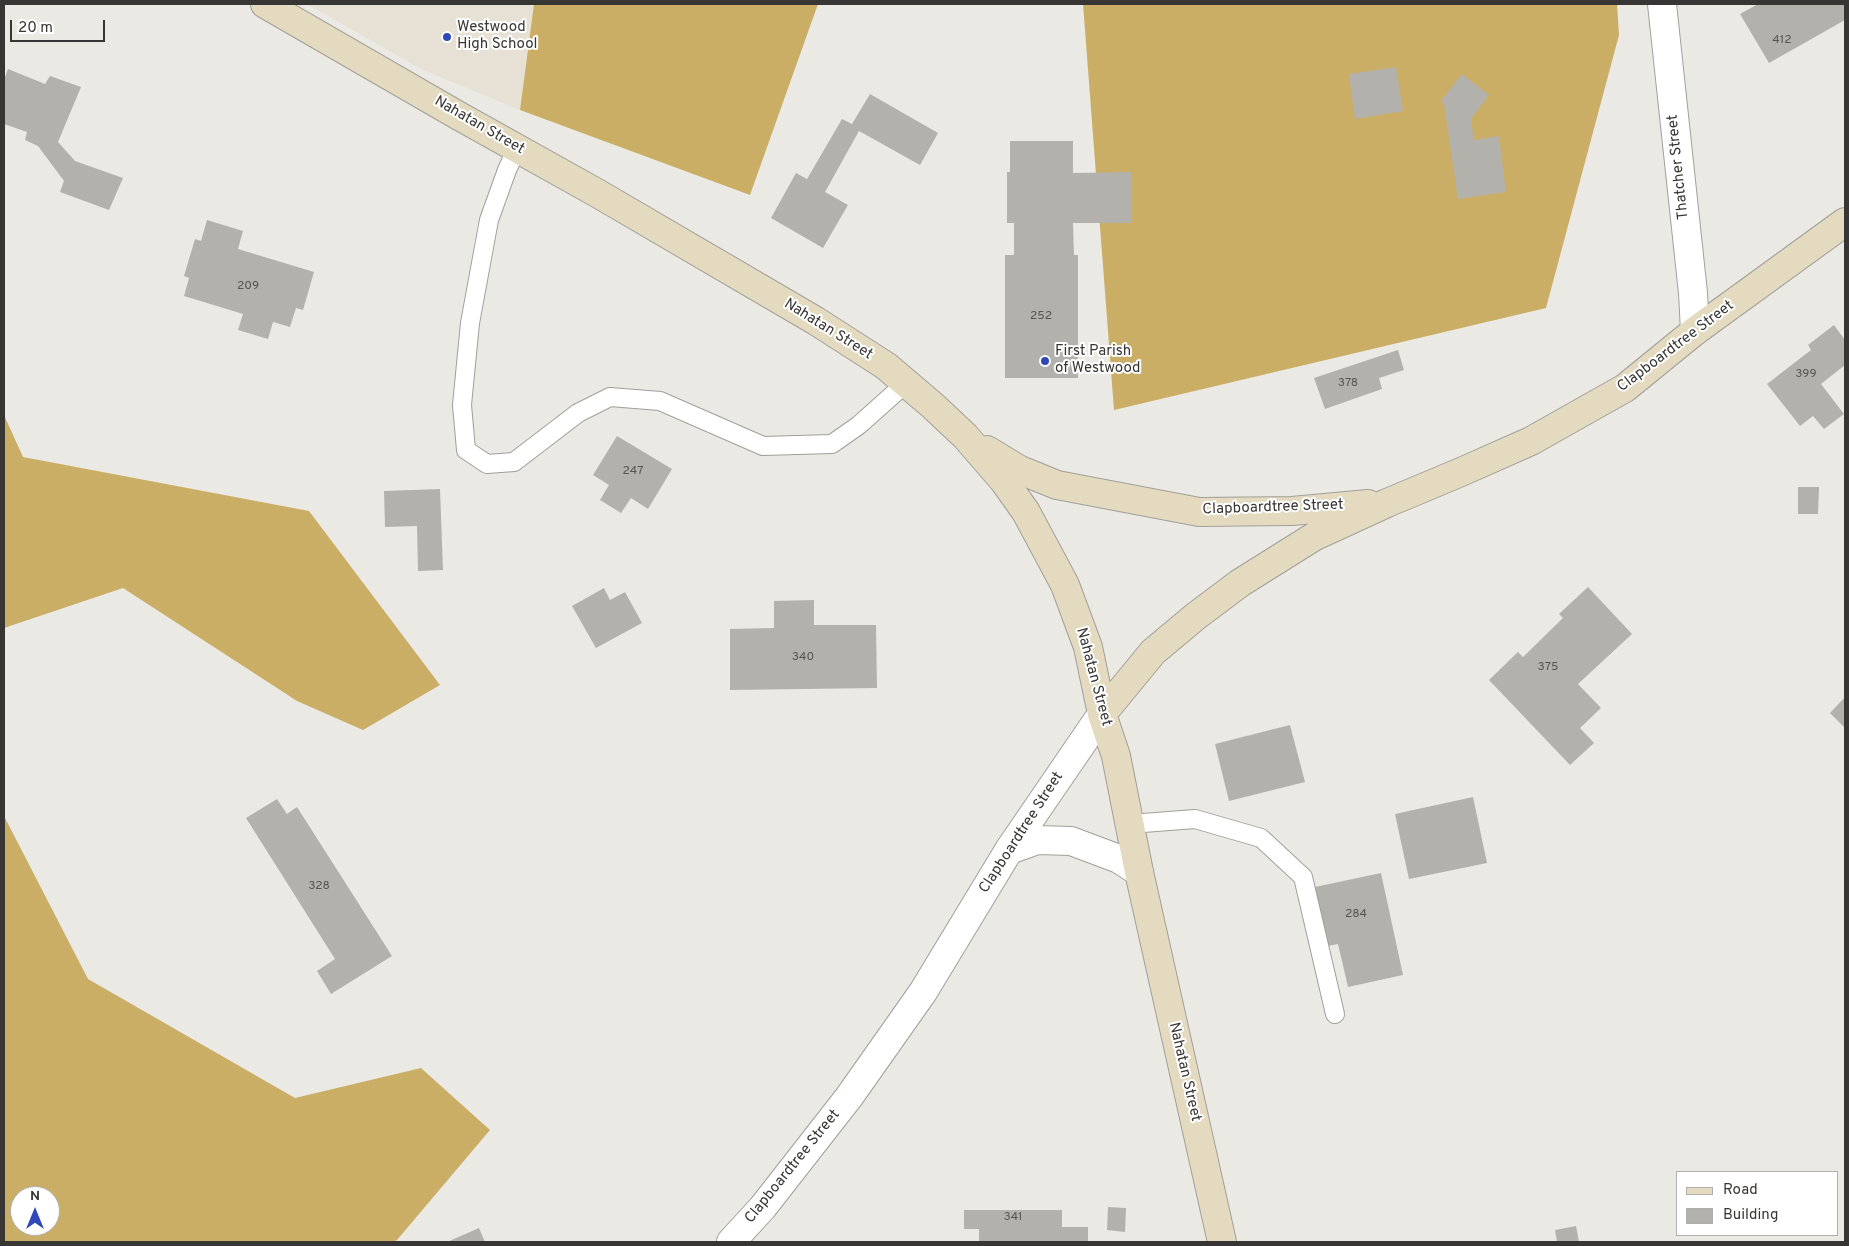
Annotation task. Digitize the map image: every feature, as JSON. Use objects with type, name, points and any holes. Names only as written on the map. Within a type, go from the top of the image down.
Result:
[{"type":"main road","name":"Nahatan Street","points":[[265,4],[597,193],[816,321],[886,366],[965,436],[1004,481],[1026,512],[1065,585],[1088,647],[1102,714],[1116,756],[1139,872],[1222,1242]]},
{"type":"main road","name":"Clapboardtree Street","points":[[1102,714],[1152,652],[1240,583],[1314,536],[1532,441],[1625,388],[1695,331],[1845,222]]},
{"type":"main road","name":"Clapboardtree Street","points":[[965,436],[1020,470],[1057,485],[1199,512],[1292,511],[1387,503]]},
{"type":"street","name":"Thatcher Street","points":[[1662,4],[1693,293],[1695,331]]},
{"type":"street","name":"Clapboardtree Street","points":[[731,1242],[763,1207],[860,1081],[923,992],[1008,850],[1102,714]]},
{"type":"street","points":[[1008,850],[1037,840],[1071,841],[1119,859],[1139,872]]},
{"type":"lane","points":[[517,148],[507,170],[490,220],[470,323],[462,405],[466,450],[487,464],[514,462],[578,413],[610,397],[660,401],[764,446],[832,444],[859,425],[906,383]]},
{"type":"lane","points":[[1130,824],[1195,819],[1261,838],[1303,877],[1335,1014]]},
{"type":"shaded area","name":"Westwood High School","points":[[307,4],[534,4],[520,110],[423,70]]},
{"type":"shaded area","points":[[534,4],[818,4],[750,195],[520,110]]},
{"type":"shaded area","points":[[1083,4],[1617,4],[1619,35],[1546,308],[1114,410]]},
{"type":"shaded area","points":[[4,415],[23,457],[309,511],[440,685],[363,730],[297,701],[123,588],[4,628]]},
{"type":"shaded area","points":[[4,816],[88,979],[295,1098],[421,1068],[490,1130],[397,1240],[393,1242],[4,1242]]},
{"type":"building","points":[[1758,4],[1845,4],[1845,20],[1769,63],[1740,14]]},
{"type":"building","points":[[1396,67],[1403,111],[1355,119],[1349,74]]},
{"type":"building","points":[[8,69],[45,84],[50,76],[81,87],[58,142],[75,161],[123,178],[109,210],[60,192],[64,181],[38,146],[25,140],[27,132],[4,124],[4,80]]},
{"type":"building","points":[[1462,74],[1489,95],[1471,119],[1474,140],[1499,136],[1506,192],[1458,199],[1444,104],[1441,101]]},
{"type":"building","points":[[870,94],[938,133],[920,165],[859,131],[825,192],[848,205],[823,248],[771,218],[796,173],[807,179],[842,119],[852,124]]},
{"type":"building","points":[[1010,141],[1073,141],[1073,173],[1131,172],[1131,223],[1073,223],[1074,255],[1078,255],[1078,378],[1005,378],[1005,255],[1014,255],[1014,223],[1007,223],[1007,172],[1010,172]]},
{"type":"building","points":[[207,220],[243,231],[238,249],[314,272],[303,310],[296,308],[290,327],[273,322],[268,339],[238,330],[243,314],[184,296],[189,278],[184,276],[195,239],[201,241]]},
{"type":"building","points":[[1834,325],[1845,340],[1845,365],[1821,384],[1844,414],[1824,429],[1813,416],[1800,426],[1767,384],[1811,350],[1808,345]]},
{"type":"building","points":[[1398,350],[1404,370],[1379,378],[1382,389],[1325,409],[1314,378]]},
{"type":"building","points":[[617,436],[672,469],[648,509],[631,498],[621,513],[600,500],[609,485],[593,475]]},
{"type":"building","points":[[1798,487],[1819,487],[1818,514],[1798,514]]},
{"type":"building","points":[[440,489],[443,570],[418,571],[417,526],[385,527],[384,491]]},
{"type":"building","points":[[1588,587],[1632,634],[1578,684],[1601,708],[1580,728],[1594,743],[1570,765],[1489,680],[1518,652],[1523,657],[1563,618],[1559,614]]},
{"type":"building","points":[[604,588],[610,600],[625,592],[642,623],[596,648],[572,606]]},
{"type":"building","points":[[814,600],[814,625],[876,625],[877,688],[730,690],[730,629],[774,628],[774,601]]},
{"type":"building","points":[[1845,697],[1845,728],[1830,713]]},
{"type":"building","points":[[1290,725],[1305,782],[1229,801],[1215,744]]},
{"type":"building","points":[[1473,797],[1487,863],[1409,879],[1395,814]]},
{"type":"building","points":[[277,799],[287,814],[297,807],[392,956],[331,994],[317,971],[335,959],[246,818]]},
{"type":"building","points":[[1381,873],[1403,975],[1348,987],[1338,944],[1328,946],[1315,887]]},
{"type":"building","points":[[1108,1207],[1126,1208],[1125,1232],[1107,1230]]},
{"type":"building","points":[[964,1210],[1062,1210],[1062,1227],[1088,1227],[1088,1242],[979,1242],[979,1229],[964,1229]]},
{"type":"building","points":[[1576,1226],[1579,1242],[1557,1242],[1555,1230]]},
{"type":"building","points":[[479,1228],[485,1242],[447,1242]]},
{"type":"place","name":"Westwood High School","points":[[447,37]]},
{"type":"place","name":"First Parish of Westwood","points":[[1045,361]]}]
